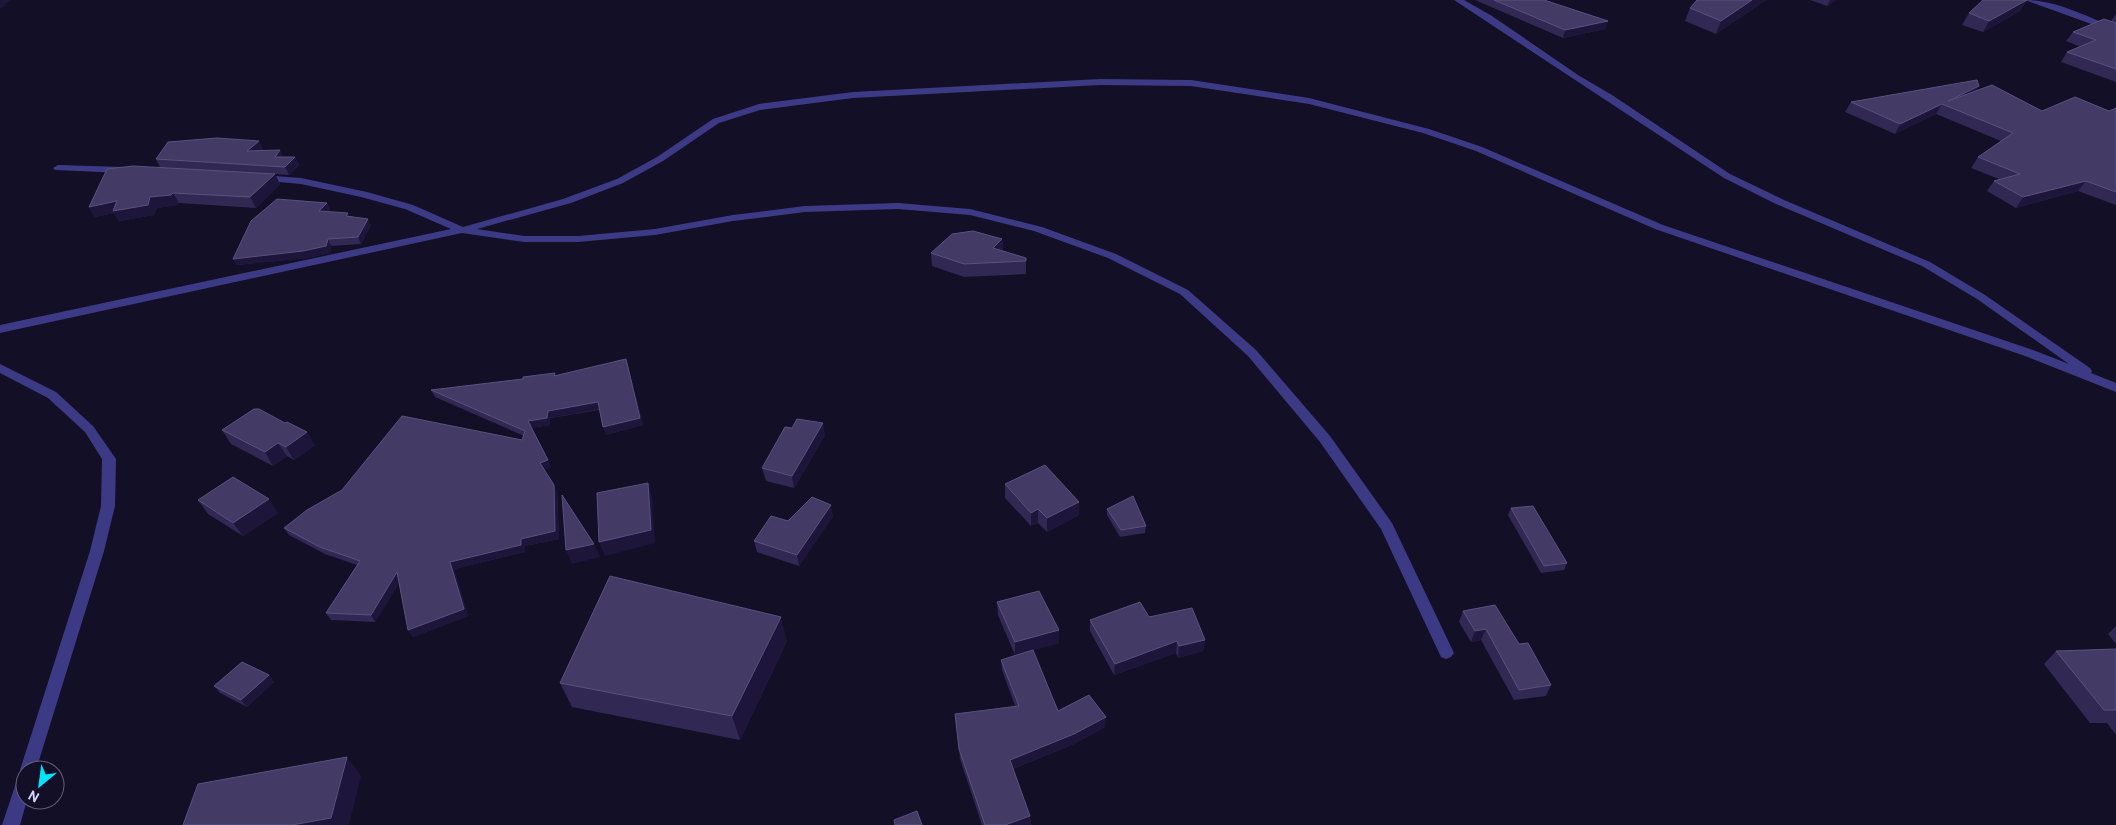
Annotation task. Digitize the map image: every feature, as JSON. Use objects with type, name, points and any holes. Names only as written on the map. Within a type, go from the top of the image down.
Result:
[{"type":"street","points":[[1458,0],[1489,18],[1575,77],[1727,176],[1780,202],[1926,264],[1982,297],[2102,382]]},
{"type":"street","points":[[2029,0],[2062,10],[2116,31]]},
{"type":"street","points":[[0,329],[462,230],[567,201],[620,180],[660,159],[716,121],[759,107],[853,95],[1100,82],[1191,83],[1309,101],[1426,131],[1479,149],[1659,227],[2029,353],[2116,388]]},
{"type":"street","points":[[58,168],[136,171]]},
{"type":"street","points":[[251,177],[301,182],[363,194],[409,207],[462,230],[524,239],[578,239],[655,232],[733,218],[805,209],[898,206],[979,214],[1038,229],[1112,256],[1184,292],[1252,353],[1319,432],[1387,528],[1446,653]]},
{"type":"street","points":[[0,368],[52,395],[89,429],[109,459],[108,506],[99,542],[31,760]]},
{"type":"street","points":[[11,825],[16,810]]},
{"type":"building","points":[[1494,0],[1544,0],[1608,21],[1565,30]]},
{"type":"building","points":[[1697,0],[1752,0],[1721,21],[1690,8]]},
{"type":"building","points":[[1983,0],[2027,0],[1989,21],[1969,13]]},
{"type":"building","points":[[2104,19],[2116,23],[2116,69],[2067,52],[2096,40],[2073,32]]},
{"type":"building","points":[[1977,80],[1979,86],[1948,101],[1992,85],[2042,111],[2075,97],[2109,111],[2116,108],[2116,192],[2086,181],[2023,197],[1994,181],[2020,174],[1978,157],[2013,133],[1942,104],[1900,124],[1851,102]]},
{"type":"building","points":[[217,138],[259,141],[247,151],[280,150],[275,157],[295,157],[285,167],[156,159],[168,142]]},
{"type":"building","points":[[133,166],[275,174],[250,197],[173,193],[171,195],[150,197],[148,205],[113,211],[117,201],[89,207],[107,169]]},
{"type":"building","points":[[277,199],[327,203],[319,211],[348,213],[346,216],[368,219],[358,237],[328,239],[326,246],[303,251],[233,259],[251,221]]},
{"type":"building","points":[[973,231],[1002,239],[993,248],[1026,258],[1026,261],[964,264],[931,253],[952,234]]},
{"type":"building","points":[[626,359],[640,418],[603,427],[598,402],[548,411],[547,418],[528,421],[548,460],[540,463],[554,485],[555,531],[521,539],[521,545],[450,562],[464,609],[408,630],[397,572],[371,615],[326,613],[360,561],[320,547],[284,528],[307,510],[342,490],[402,416],[522,440],[525,431],[431,390],[523,379],[523,377],[555,373],[554,376]]},
{"type":"building","points":[[254,409],[259,409],[307,432],[286,447],[278,443],[265,452],[222,430]]},
{"type":"building","points":[[797,419],[823,423],[792,476],[762,468],[785,427],[792,428]]},
{"type":"building","points":[[1045,465],[1079,502],[1047,518],[1038,509],[1031,513],[1005,484]]},
{"type":"building","points":[[233,477],[269,499],[233,523],[198,500]]},
{"type":"building","points":[[648,483],[651,530],[599,542],[597,493]]},
{"type":"building","points":[[562,495],[594,544],[566,550]]},
{"type":"building","points":[[1133,496],[1146,526],[1121,530],[1107,509]]},
{"type":"building","points":[[812,497],[831,505],[797,555],[754,541],[771,516],[788,521]]},
{"type":"building","points":[[1533,506],[1567,563],[1544,566],[1511,508]]},
{"type":"building","points":[[610,576],[781,617],[732,716],[560,683]]},
{"type":"building","points":[[1039,591],[1059,630],[1015,642],[997,602]]},
{"type":"building","points":[[1140,602],[1149,617],[1192,608],[1205,640],[1179,646],[1177,641],[1115,664],[1090,620]]},
{"type":"building","points":[[1495,605],[1519,644],[1528,643],[1551,685],[1519,690],[1486,629],[1475,631],[1463,611]]},
{"type":"building","points":[[2116,649],[2116,710],[2104,710],[2056,651]]},
{"type":"building","points":[[1033,650],[1058,711],[1089,695],[1106,717],[1074,734],[1010,760],[1030,816],[1005,825],[985,825],[959,749],[955,714],[1019,706],[1001,660]]},
{"type":"building","points":[[242,662],[269,675],[241,700],[214,686]]},
{"type":"building","points":[[347,757],[331,818],[292,825],[183,825],[198,784]]},
{"type":"building","points":[[917,811],[922,825],[895,825],[894,820]]}]
